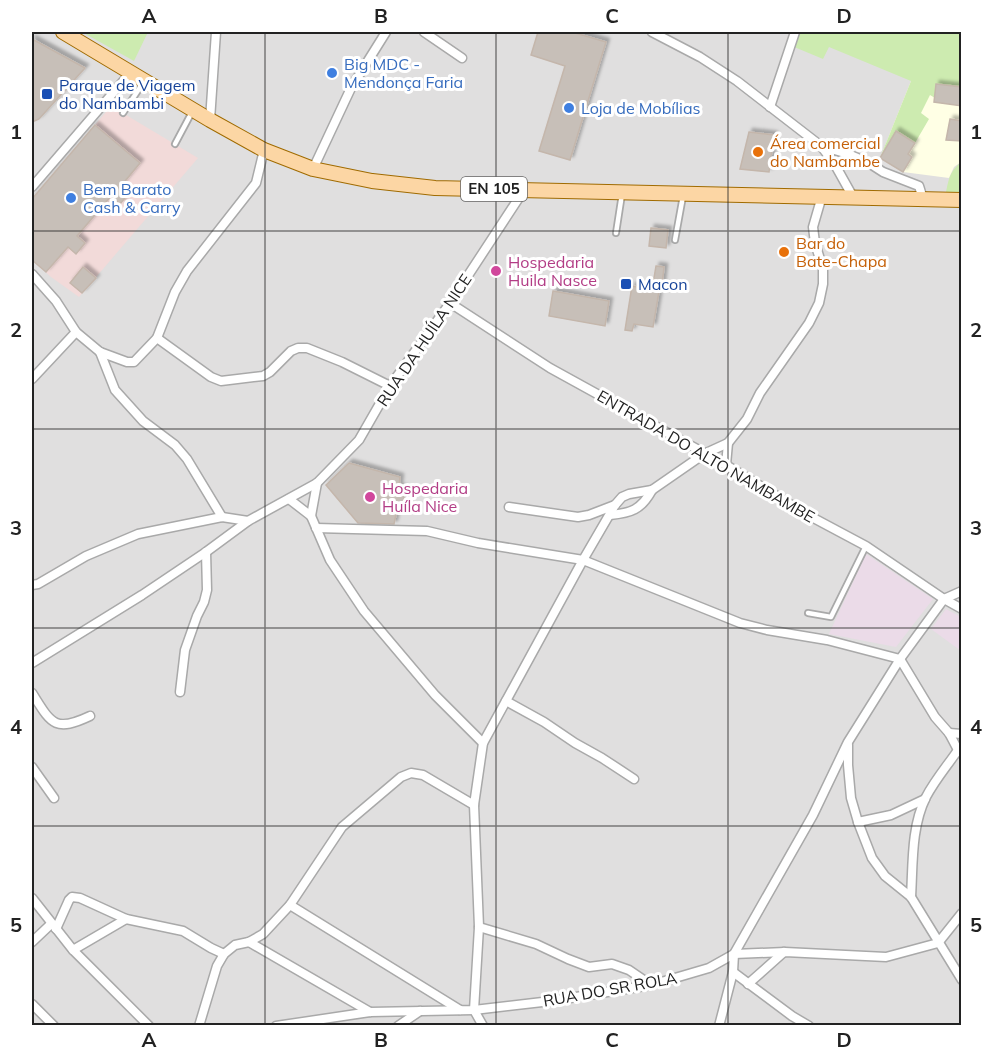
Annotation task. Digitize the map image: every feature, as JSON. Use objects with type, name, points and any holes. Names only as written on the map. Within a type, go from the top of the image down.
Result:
[{"type":"main road","name":"EN 105","points":[[63,32],[264,150],[313,169],[372,181],[424,187],[962,200]]},
{"type":"street","points":[[210,120],[216,32]]},
{"type":"street","points":[[313,169],[351,88],[386,32]]},
{"type":"street","points":[[424,32],[462,58]]},
{"type":"street","points":[[652,32],[709,63],[736,81],[821,146],[834,163],[853,197]]},
{"type":"street","points":[[770,107],[795,32]]},
{"type":"street","points":[[32,187],[131,72]]},
{"type":"street","points":[[821,146],[848,154],[883,172],[919,186],[923,199]]},
{"type":"street","points":[[32,274],[56,301],[76,332],[100,352],[127,362],[134,362],[157,338],[187,271],[256,183],[264,150]]},
{"type":"street","name":"RUA DA HUÍLA NICE","points":[[32,663],[142,595],[206,552],[248,520],[317,483],[359,440],[390,386],[450,303],[524,190]]},
{"type":"street","points":[[610,515],[635,510],[641,506],[652,490],[704,454],[728,443],[747,418],[759,393],[809,323],[819,303],[823,269],[813,227],[822,196]]},
{"type":"street","name":"ENTRADA DO ALTO NAMBAMBE","points":[[450,303],[550,368],[726,465],[806,514],[866,546],[962,609]]},
{"type":"street","points":[[32,379],[76,332]]},
{"type":"street","points":[[157,338],[211,377],[221,381],[263,376],[291,351],[307,348],[342,362],[390,386]]},
{"type":"street","points":[[100,352],[115,390],[143,421],[175,446],[187,459],[222,517]]},
{"type":"street","points":[[726,465],[728,443]]},
{"type":"street","points":[[311,516],[317,483]]},
{"type":"street","points":[[483,1026],[474,1010],[479,927],[474,805],[483,743],[615,505],[622,497],[629,494],[652,490]]},
{"type":"street","points":[[289,499],[311,516],[330,560],[364,610],[435,694],[483,743]]},
{"type":"street","points":[[508,507],[578,517],[615,505]]},
{"type":"street","points":[[32,585],[38,584],[86,556],[138,534],[222,517],[248,520]]},
{"type":"street","points":[[316,528],[427,531],[478,543],[583,560],[740,623],[827,640],[900,659],[935,717],[949,733],[960,752],[934,781],[925,799],[918,820],[913,848],[911,897]]},
{"type":"street","points":[[180,692],[185,650],[207,590],[206,552]]},
{"type":"street","points":[[719,1026],[733,972],[734,954],[813,814],[848,742],[900,659],[944,599],[962,591]]},
{"type":"street","points":[[32,693],[48,718],[57,724],[73,724],[90,716]]},
{"type":"street","points":[[506,701],[544,722],[634,779]]},
{"type":"street","points":[[949,733],[962,734]]},
{"type":"street","points":[[848,742],[851,798],[872,858],[885,876],[911,897],[962,980]]},
{"type":"street","points":[[32,767],[54,798]]},
{"type":"street","points":[[198,1026],[217,966],[224,954],[235,945],[249,942],[263,934],[290,905],[342,827],[401,777],[411,773],[423,775],[474,805]]},
{"type":"street","points":[[858,822],[891,815],[925,799]]},
{"type":"street","points":[[32,942],[54,927],[72,897],[80,898],[126,919],[183,931],[224,954]]},
{"type":"street","points":[[32,898],[73,950],[148,1026]]},
{"type":"street","points":[[290,905],[461,1010]]},
{"type":"street","points":[[938,943],[962,913]]},
{"type":"street","points":[[73,950],[126,919]]},
{"type":"street","points":[[479,927],[536,944],[568,960],[589,967],[612,964],[629,970],[651,985]]},
{"type":"street","points":[[249,942],[370,1012]]},
{"type":"street","name":"RUA DO SR ROLA","points":[[276,1026],[370,1012],[474,1010],[551,1001],[651,985],[709,968],[734,954],[785,952],[886,957],[938,943]]},
{"type":"street","points":[[748,984],[785,952]]},
{"type":"street","points":[[733,972],[809,1026]]},
{"type":"street","points":[[32,1004],[54,1026]]},
{"type":"street","points":[[398,1026],[420,1010]]},
{"type":"lane","points":[[123,113],[145,80]]},
{"type":"lane","points":[[175,144],[193,109]]},
{"type":"lane","points":[[616,233],[622,192]]},
{"type":"lane","points":[[675,240],[684,194]]},
{"type":"lane","points":[[808,613],[831,617],[866,546]]},
{"type":"shaded area","points":[[32,32],[961,32],[961,1025],[32,1025]]},
{"type":"shaded area","points":[[911,81],[961,87],[961,162],[954,167],[949,178],[903,172],[880,158]]},
{"type":"shaded area","points":[[111,106],[198,158],[79,297],[32,260],[32,199]]},
{"type":"shaded area","points":[[866,554],[933,599],[896,647],[829,634]]},
{"type":"shaded area","points":[[946,609],[961,617],[961,651],[931,629]]},
{"type":"green space","points":[[82,32],[148,32],[134,61]]},
{"type":"green space","points":[[792,32],[961,32],[961,87],[935,98],[930,95],[921,113],[929,119],[915,143],[900,133],[895,140],[889,143],[880,158],[911,81],[829,47],[823,59],[787,44]]},
{"type":"green space","points":[[961,162],[961,193],[946,192],[950,175]]},
{"type":"building","name":"Loja de Mobílias","points":[[538,32],[572,32],[606,42],[570,160],[539,151],[565,66],[531,55]]},
{"type":"building","name":"Parque de Viagem do Nambambi","points":[[32,39],[85,68],[39,119],[32,122]]},
{"type":"building","points":[[936,84],[962,87],[962,106],[934,102]]},
{"type":"building","points":[[950,119],[962,121],[962,141],[946,140]]},
{"type":"building","name":"Bem Barato Cash & Carry","points":[[95,125],[140,163],[121,186],[129,193],[120,204],[111,196],[77,236],[85,243],[76,254],[68,247],[46,272],[32,260],[32,199]]},
{"type":"building","points":[[896,131],[915,143],[908,154],[912,157],[903,172],[880,158]]},
{"type":"building","name":"Área comercial do Nambambe","points":[[749,132],[774,135],[769,172],[740,169]]},
{"type":"building","points":[[651,228],[668,230],[666,248],[649,246]]},
{"type":"building","points":[[656,266],[664,267],[662,285],[653,284]]},
{"type":"building","points":[[83,267],[96,278],[82,293],[70,283]]},
{"type":"building","points":[[632,286],[659,291],[653,327],[634,324],[632,331],[625,330]]},
{"type":"building","points":[[553,291],[609,301],[605,326],[549,316]]},
{"type":"building","name":"Hospedaria Huíla Nice","points":[[349,463],[400,477],[399,488],[404,488],[404,505],[398,505],[394,524],[358,523],[326,485]]},
{"type":"place","name":"Big MDC - Mendonça Faria","points":[[332,73]]},
{"type":"place","name":"Parque de Viagem do Nambambi","points":[[47,94]]},
{"type":"place","name":"Loja de Mobílias","points":[[569,108]]},
{"type":"place","name":"Área comercial do Nambambe","points":[[758,152]]},
{"type":"place","name":"Bem Barato Cash & Carry","points":[[71,198]]},
{"type":"place","name":"Bar do Bate-Chapa","points":[[784,252]]},
{"type":"place","name":"Hospedaria Huila Nasce","points":[[496,271]]},
{"type":"place","name":"Macon","points":[[626,284]]},
{"type":"place","name":"Hospedaria Huíla Nice","points":[[370,497]]}]
